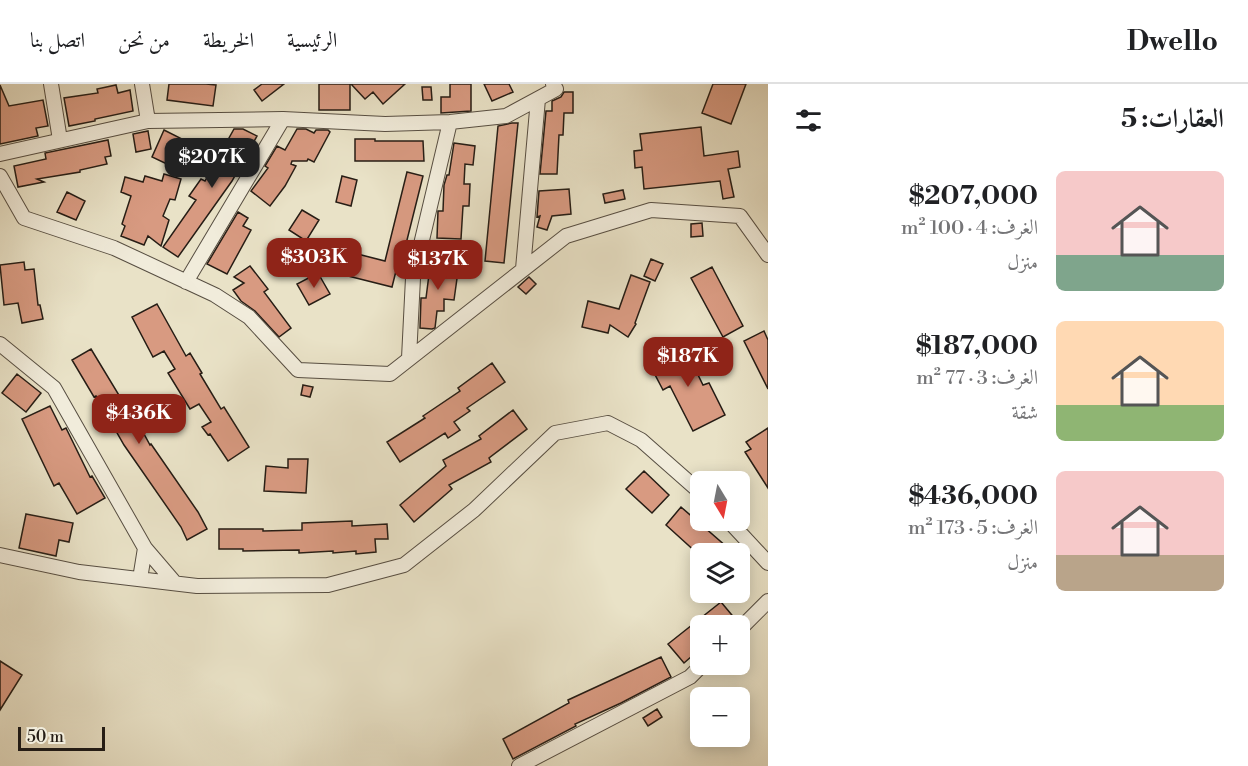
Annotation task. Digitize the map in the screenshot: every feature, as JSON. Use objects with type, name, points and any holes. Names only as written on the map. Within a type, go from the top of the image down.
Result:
[{"type":"street","points":[[51,84],[60,140]]},
{"type":"street","points":[[142,84],[148,121]]},
{"type":"street","points":[[0,154],[148,121],[284,118],[385,124],[450,122],[506,116],[558,86]]},
{"type":"street","points":[[523,269],[538,99]]},
{"type":"street","points":[[186,282],[284,118]]},
{"type":"street","points":[[409,358],[413,278],[450,122]]},
{"type":"street","points":[[0,176],[24,218],[114,248],[216,295],[249,317],[298,370],[390,374],[566,236],[651,210],[740,216],[768,255]]},
{"type":"street","points":[[0,344],[54,388],[145,548],[175,583]]},
{"type":"street","points":[[0,555],[79,572],[197,586],[328,585],[404,564],[474,510],[555,433],[608,423],[641,440],[690,483]]},
{"type":"street","points":[[738,531],[768,562]]},
{"type":"street","points":[[140,579],[145,548]]},
{"type":"street","points":[[750,619],[768,601]]},
{"type":"street","points":[[519,766],[692,675]]},
{"type":"building","points":[[169,84],[216,85],[213,106],[167,100]]},
{"type":"building","points":[[262,84],[284,84],[262,101],[254,90]]},
{"type":"building","points":[[319,84],[350,84],[350,110],[319,110]]},
{"type":"building","points":[[351,84],[405,84],[383,104],[373,92],[365,99]]},
{"type":"building","points":[[450,84],[471,84],[471,111],[441,113],[441,97],[450,97]]},
{"type":"building","points":[[484,84],[509,84],[513,92],[492,101]]},
{"type":"building","points":[[713,84],[746,84],[731,124],[702,113]]},
{"type":"building","points":[[0,85],[9,106],[43,100],[48,126],[36,128],[38,136],[0,144]]},
{"type":"building","points":[[116,85],[118,93],[130,90],[133,111],[69,126],[64,98],[98,93],[97,89]]},
{"type":"building","points":[[422,87],[431,87],[432,100],[423,100]]},
{"type":"building","points":[[564,92],[573,92],[573,113],[564,113],[563,135],[559,135],[557,174],[540,174],[546,111],[552,111],[552,101],[561,97]]},
{"type":"building","points":[[518,123],[504,263],[485,261],[498,126]]},
{"type":"building","points":[[701,127],[704,156],[738,151],[740,167],[728,169],[734,197],[723,199],[720,181],[644,189],[642,167],[635,168],[634,151],[642,150],[640,134]]},
{"type":"building","points":[[234,129],[243,129],[257,136],[232,181],[178,257],[163,247],[196,200],[189,196],[201,179],[205,181]]},
{"type":"building","points":[[297,129],[306,129],[314,133],[316,130],[330,132],[314,162],[308,159],[307,161],[292,161],[291,164],[296,166],[270,206],[251,191],[268,168],[265,166],[277,146],[285,150]]},
{"type":"building","points":[[164,130],[182,139],[169,165],[152,157]]},
{"type":"building","points":[[148,131],[151,149],[136,152],[133,134]]},
{"type":"building","points":[[355,139],[423,141],[424,161],[355,161]]},
{"type":"building","points":[[108,140],[111,156],[105,157],[107,164],[80,170],[80,172],[37,179],[44,182],[18,187],[14,166],[46,159],[45,153]]},
{"type":"building","points":[[454,143],[475,146],[473,165],[465,164],[464,184],[470,184],[469,206],[463,206],[461,239],[437,238],[438,211],[443,211],[444,185],[449,175]]},
{"type":"building","points":[[407,172],[423,176],[402,260],[399,259],[392,287],[328,271],[334,248],[385,261]]},
{"type":"building","points":[[164,174],[181,179],[175,200],[170,199],[163,216],[169,220],[161,246],[148,236],[144,245],[121,236],[125,226],[122,224],[131,196],[121,192],[125,177],[143,182],[145,176],[162,181]]},
{"type":"building","points":[[342,176],[357,180],[351,206],[336,202]]},
{"type":"building","points":[[569,189],[571,214],[552,216],[547,230],[537,227],[540,216],[537,217],[539,191]]},
{"type":"building","points":[[623,190],[625,199],[605,203],[603,194]]},
{"type":"building","points":[[67,192],[85,201],[76,220],[57,212]]},
{"type":"building","points":[[302,210],[319,220],[306,241],[289,230]]},
{"type":"building","points":[[238,212],[248,218],[243,226],[251,230],[227,274],[207,264]]},
{"type":"building","points":[[702,223],[703,236],[691,237],[691,224]]},
{"type":"building","points":[[431,259],[459,264],[454,300],[444,299],[444,311],[437,311],[435,328],[432,329],[420,328],[421,298],[426,298]]},
{"type":"building","points":[[651,259],[663,264],[655,281],[644,276]]},
{"type":"building","points":[[24,262],[25,270],[34,269],[38,305],[40,305],[43,319],[22,323],[18,303],[4,305],[0,265]]},
{"type":"building","points":[[250,266],[268,289],[264,292],[291,328],[279,337],[255,311],[241,301],[233,290],[244,283],[234,277]]},
{"type":"building","points":[[712,267],[743,326],[723,337],[691,278]]},
{"type":"building","points":[[318,273],[330,294],[309,305],[297,284]]},
{"type":"building","points":[[631,275],[650,282],[636,324],[628,337],[610,325],[608,333],[582,327],[588,301],[619,309]]},
{"type":"building","points":[[529,277],[536,284],[526,294],[518,287]]},
{"type":"building","points":[[157,304],[186,356],[190,353],[221,409],[224,407],[249,447],[228,461],[210,434],[208,435],[202,427],[211,422],[199,404],[190,409],[168,373],[175,369],[164,351],[153,357],[132,317]]},
{"type":"building","points":[[764,331],[768,340],[768,389],[744,341]]},
{"type":"building","points":[[682,342],[703,385],[709,383],[725,415],[693,431],[670,386],[663,390],[651,367],[667,359],[663,351]]},
{"type":"building","points":[[91,349],[120,397],[123,395],[150,445],[198,512],[207,529],[187,540],[181,527],[124,445],[72,360]]},
{"type":"building","points":[[492,363],[505,382],[467,408],[470,411],[454,422],[460,430],[448,438],[445,433],[400,462],[387,442],[425,418],[423,416],[460,391],[458,388]]},
{"type":"building","points":[[17,374],[41,393],[26,412],[2,393]]},
{"type":"building","points":[[303,385],[313,387],[310,397],[301,395]]},
{"type":"building","points":[[50,406],[62,430],[66,428],[90,477],[92,476],[105,498],[77,514],[59,483],[54,486],[22,419]]},
{"type":"building","points":[[513,410],[527,429],[489,458],[491,462],[449,485],[452,489],[414,522],[400,505],[446,466],[443,460],[481,439],[479,436]]},
{"type":"building","points":[[768,428],[768,488],[745,452],[751,449],[746,442]]},
{"type":"building","points":[[288,459],[308,459],[306,493],[264,491],[266,466],[288,468]]},
{"type":"building","points":[[644,471],[669,495],[652,513],[626,489]]},
{"type":"building","points":[[681,507],[690,515],[690,531],[709,531],[722,543],[690,543],[690,547],[666,525]]},
{"type":"building","points":[[26,514],[73,523],[69,542],[59,540],[56,556],[19,548]]},
{"type":"building","points":[[352,521],[352,526],[387,524],[388,539],[375,539],[376,552],[356,554],[356,551],[299,553],[299,550],[219,549],[219,529],[302,530],[302,523]]},
{"type":"building","points":[[722,603],[732,615],[705,615]]},
{"type":"building","points":[[690,627],[690,658],[684,663],[668,644]]},
{"type":"building","points":[[661,657],[671,677],[575,724],[576,726],[513,759],[503,739],[569,703],[568,700]]},
{"type":"building","points":[[0,661],[22,675],[0,710]]},
{"type":"building","points":[[657,709],[662,717],[648,726],[643,718]]}]
